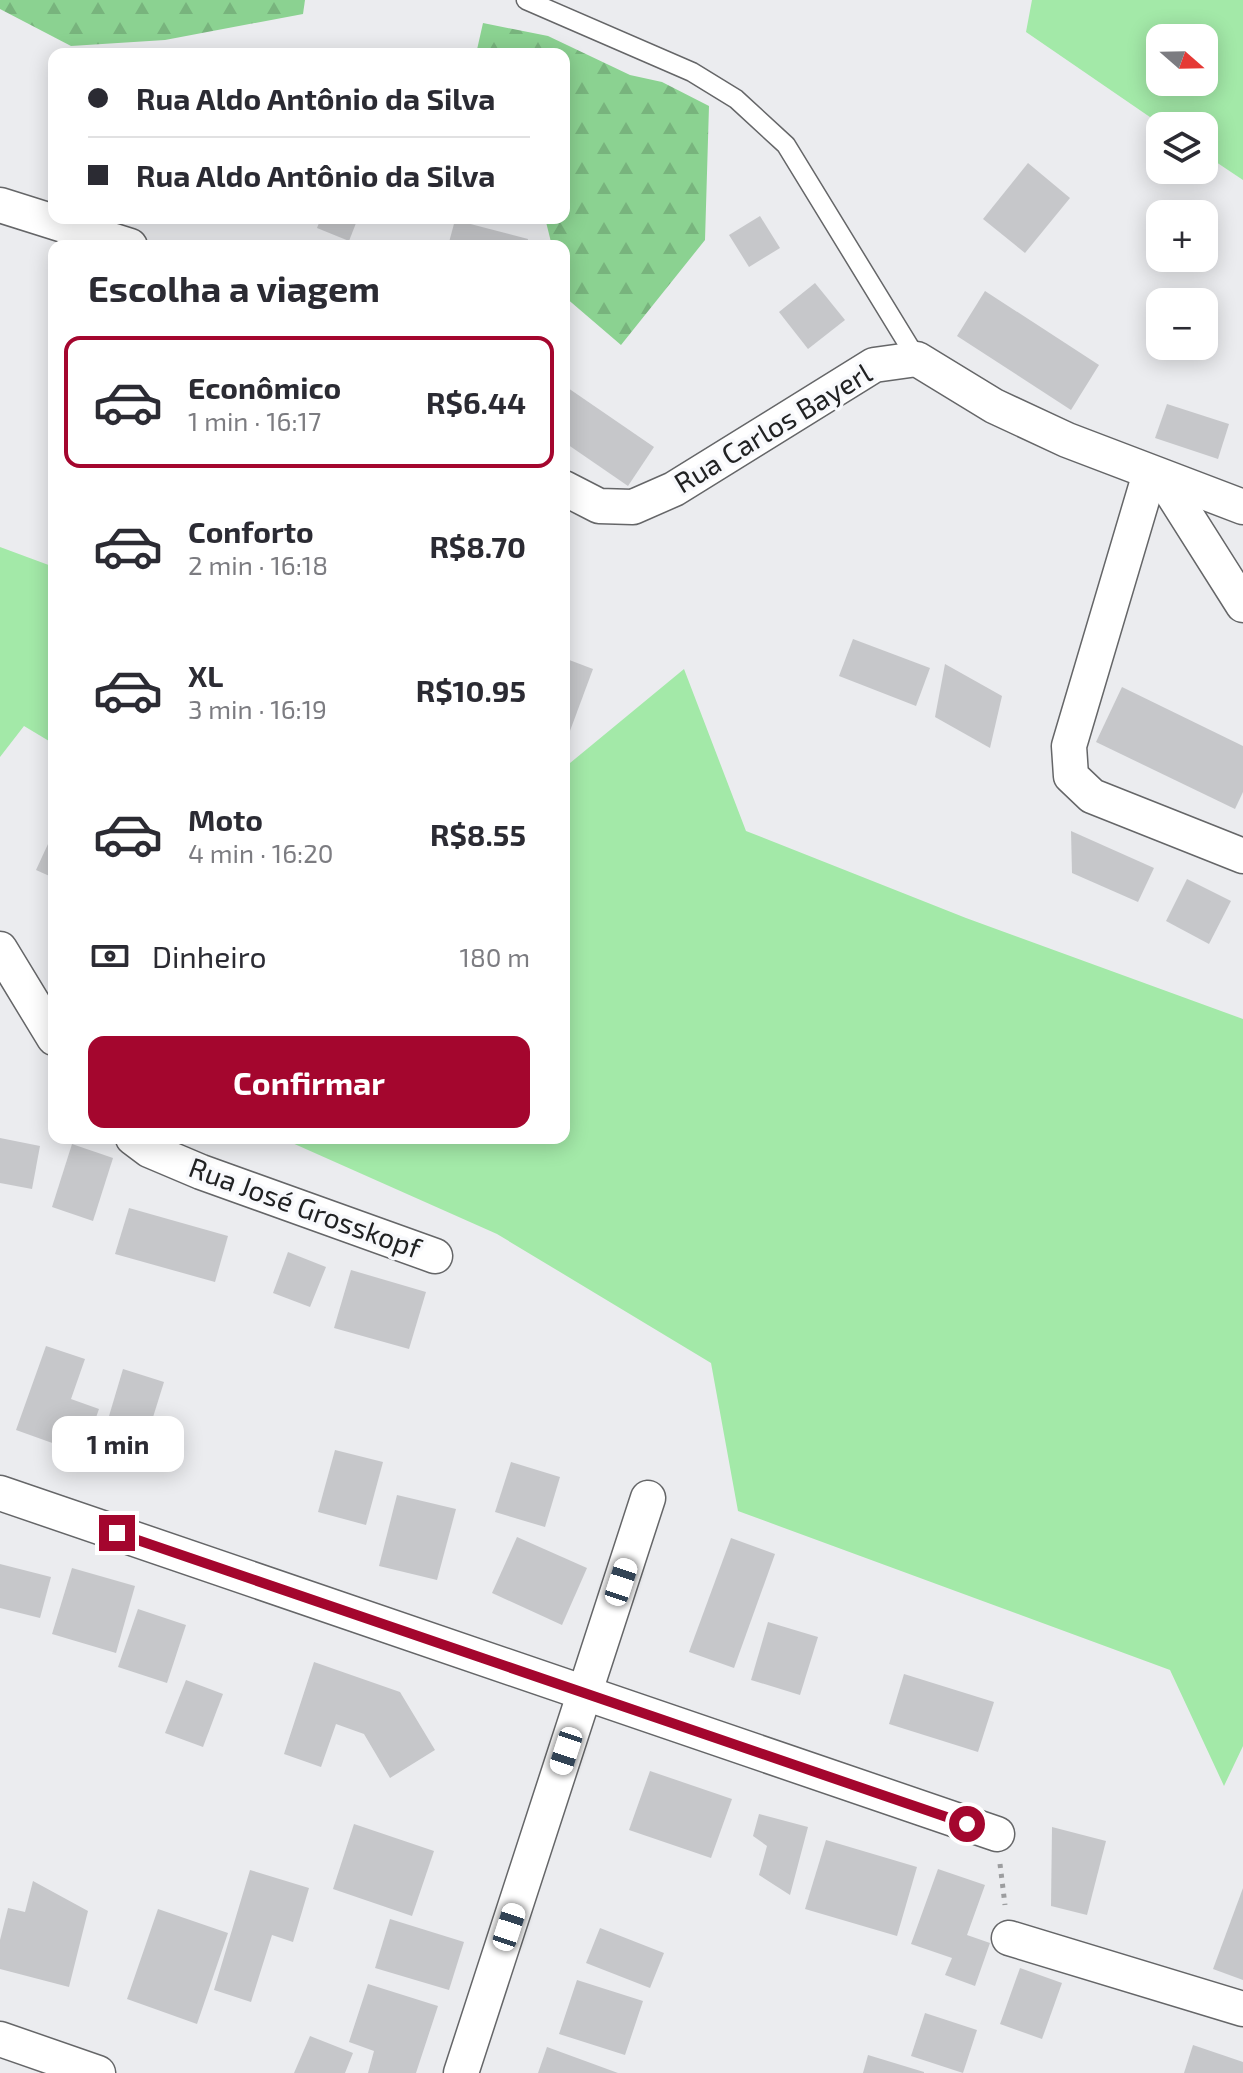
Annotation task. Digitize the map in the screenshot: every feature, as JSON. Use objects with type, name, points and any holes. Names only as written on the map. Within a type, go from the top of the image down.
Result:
[{"type":"street","points":[[0,205],[48,220]]},
{"type":"street","points":[[60,224],[111,240]]},
{"type":"street","points":[[917,359],[994,406],[1156,475],[1243,507]]},
{"type":"street","name":"Rua Carlos Bayerl","points":[[570,491],[599,506],[633,507],[674,489],[874,365],[917,359]]},
{"type":"street","points":[[1156,475],[1243,605]]},
{"type":"street","points":[[1156,475],[1069,746],[1071,776],[1092,796],[1243,856]]},
{"type":"street","points":[[0,949],[48,1028]]},
{"type":"street","name":"Rua José Grosskopf","points":[[141,1144],[201,1172],[435,1256]]},
{"type":"street","points":[[0,1493],[997,1834]]},
{"type":"street","points":[[461,2073],[648,1498]]},
{"type":"street","points":[[1009,1938],[1243,2009]]},
{"type":"street","points":[[0,2039],[98,2073]]},
{"type":"lane","points":[[526,0],[692,72],[736,99],[786,145],[917,359]]},
{"type":"path","points":[[997,1834],[1009,1938]]},
{"type":"green space","points":[[0,0],[305,0],[303,14],[165,40],[71,46],[0,9]]},
{"type":"green space","points":[[1032,0],[1243,0],[1243,180],[1218,163],[1218,112],[1146,114],[1026,32]]},
{"type":"green space","points":[[483,23],[548,36],[630,75],[662,82],[709,106],[705,240],[621,345],[570,301],[570,240],[550,240],[546,224],[570,224],[570,48],[477,48]]},
{"type":"green space","points":[[0,547],[48,565],[48,740],[24,726],[0,757]]},
{"type":"green space","points":[[684,669],[746,831],[966,918],[1243,1019],[1243,1746],[1224,1786],[1170,1670],[738,1511],[711,1363],[497,1234],[294,1144],[570,1144],[570,763]]},
{"type":"building","points":[[1028,163],[1070,198],[1025,253],[983,219]]},
{"type":"building","points":[[760,216],[780,248],[749,267],[729,235]]},
{"type":"building","points":[[319,224],[356,224],[349,240],[317,228]]},
{"type":"building","points":[[454,224],[470,224],[528,239],[528,240],[450,240]]},
{"type":"building","points":[[815,283],[845,320],[808,349],[779,312]]},
{"type":"building","points":[[985,291],[1099,365],[1071,410],[957,336]]},
{"type":"building","points":[[570,389],[654,447],[628,486],[570,446]]},
{"type":"building","points":[[1167,404],[1229,424],[1218,459],[1155,438]]},
{"type":"building","points":[[853,639],[930,668],[916,706],[839,676]]},
{"type":"building","points":[[570,660],[593,669],[570,731]]},
{"type":"building","points":[[945,664],[1002,696],[990,748],[935,717]]},
{"type":"building","points":[[1122,687],[1243,746],[1243,792],[1235,809],[1096,742]]},
{"type":"building","points":[[1071,831],[1154,868],[1138,902],[1072,873]]},
{"type":"building","points":[[48,844],[48,875],[36,870]]},
{"type":"building","points":[[1187,879],[1231,901],[1209,944],[1166,921]]},
{"type":"building","points":[[0,1138],[40,1146],[32,1189],[0,1183]]},
{"type":"building","points":[[72,1144],[113,1158],[93,1221],[52,1207]]},
{"type":"building","points":[[129,1208],[228,1236],[215,1282],[115,1254]]},
{"type":"building","points":[[288,1252],[326,1267],[310,1307],[273,1293]]},
{"type":"building","points":[[351,1270],[426,1292],[409,1349],[334,1328]]},
{"type":"building","points":[[46,1346],[85,1359],[71,1399],[99,1409],[83,1454],[16,1430]]},
{"type":"building","points":[[123,1369],[164,1382],[138,1465],[98,1453]]},
{"type":"building","points":[[335,1450],[383,1462],[366,1525],[318,1512]]},
{"type":"building","points":[[511,1462],[560,1477],[545,1527],[495,1512]]},
{"type":"building","points":[[397,1495],[456,1509],[437,1580],[379,1566]]},
{"type":"building","points":[[517,1537],[587,1568],[562,1625],[492,1593]]},
{"type":"building","points":[[731,1538],[775,1554],[734,1668],[689,1652]]},
{"type":"building","points":[[0,1564],[51,1577],[40,1618],[0,1608]]},
{"type":"building","points":[[72,1568],[135,1586],[116,1653],[52,1634]]},
{"type":"building","points":[[138,1609],[186,1625],[167,1683],[118,1667]]},
{"type":"building","points":[[768,1622],[818,1637],[800,1695],[751,1680]]},
{"type":"building","points":[[314,1662],[400,1692],[435,1750],[390,1778],[364,1734],[336,1724],[321,1767],[284,1754]]},
{"type":"building","points":[[904,1674],[994,1702],[978,1752],[889,1724]]},
{"type":"building","points":[[186,1680],[223,1694],[203,1747],[165,1733]]},
{"type":"building","points":[[650,1771],[732,1799],[711,1858],[629,1830]]},
{"type":"building","points":[[759,1814],[808,1827],[790,1895],[759,1875],[767,1846],[753,1836]]},
{"type":"building","points":[[354,1824],[434,1851],[412,1916],[333,1889]]},
{"type":"building","points":[[1052,1827],[1106,1841],[1087,1915],[1051,1906]]},
{"type":"building","points":[[826,1840],[917,1867],[897,1936],[805,1909]]},
{"type":"building","points":[[938,1869],[985,1885],[967,1935],[990,1943],[975,1986],[945,1975],[952,1958],[911,1944]]},
{"type":"building","points":[[250,1870],[309,1888],[293,1942],[272,1935],[251,2002],[214,1990]]},
{"type":"building","points":[[33,1881],[88,1911],[69,1987],[0,1969],[0,1940],[8,1908],[25,1912]]},
{"type":"building","points":[[1243,1888],[1243,1980],[1213,1969]]},
{"type":"building","points":[[158,1909],[228,1933],[197,2024],[127,1999]]},
{"type":"building","points":[[390,1919],[464,1942],[449,1990],[375,1968]]},
{"type":"building","points":[[600,1928],[664,1953],[650,1988],[586,1963]]},
{"type":"building","points":[[1020,1968],[1062,1983],[1042,2039],[1000,2024]]},
{"type":"building","points":[[577,1980],[643,2001],[625,2055],[559,2034]]},
{"type":"building","points":[[368,1984],[438,2006],[416,2073],[368,2073],[374,2051],[349,2042]]},
{"type":"building","points":[[925,2013],[977,2030],[963,2073],[911,2056]]},
{"type":"building","points":[[310,2036],[353,2053],[345,2073],[294,2073]]},
{"type":"building","points":[[1193,2045],[1243,2062],[1243,2073],[1184,2073]]},
{"type":"building","points":[[547,2047],[618,2073],[538,2073]]},
{"type":"building","points":[[868,2055],[924,2072],[924,2073],[863,2073]]},
{"type":"route","points":[[117,1533],[967,1824]]}]
